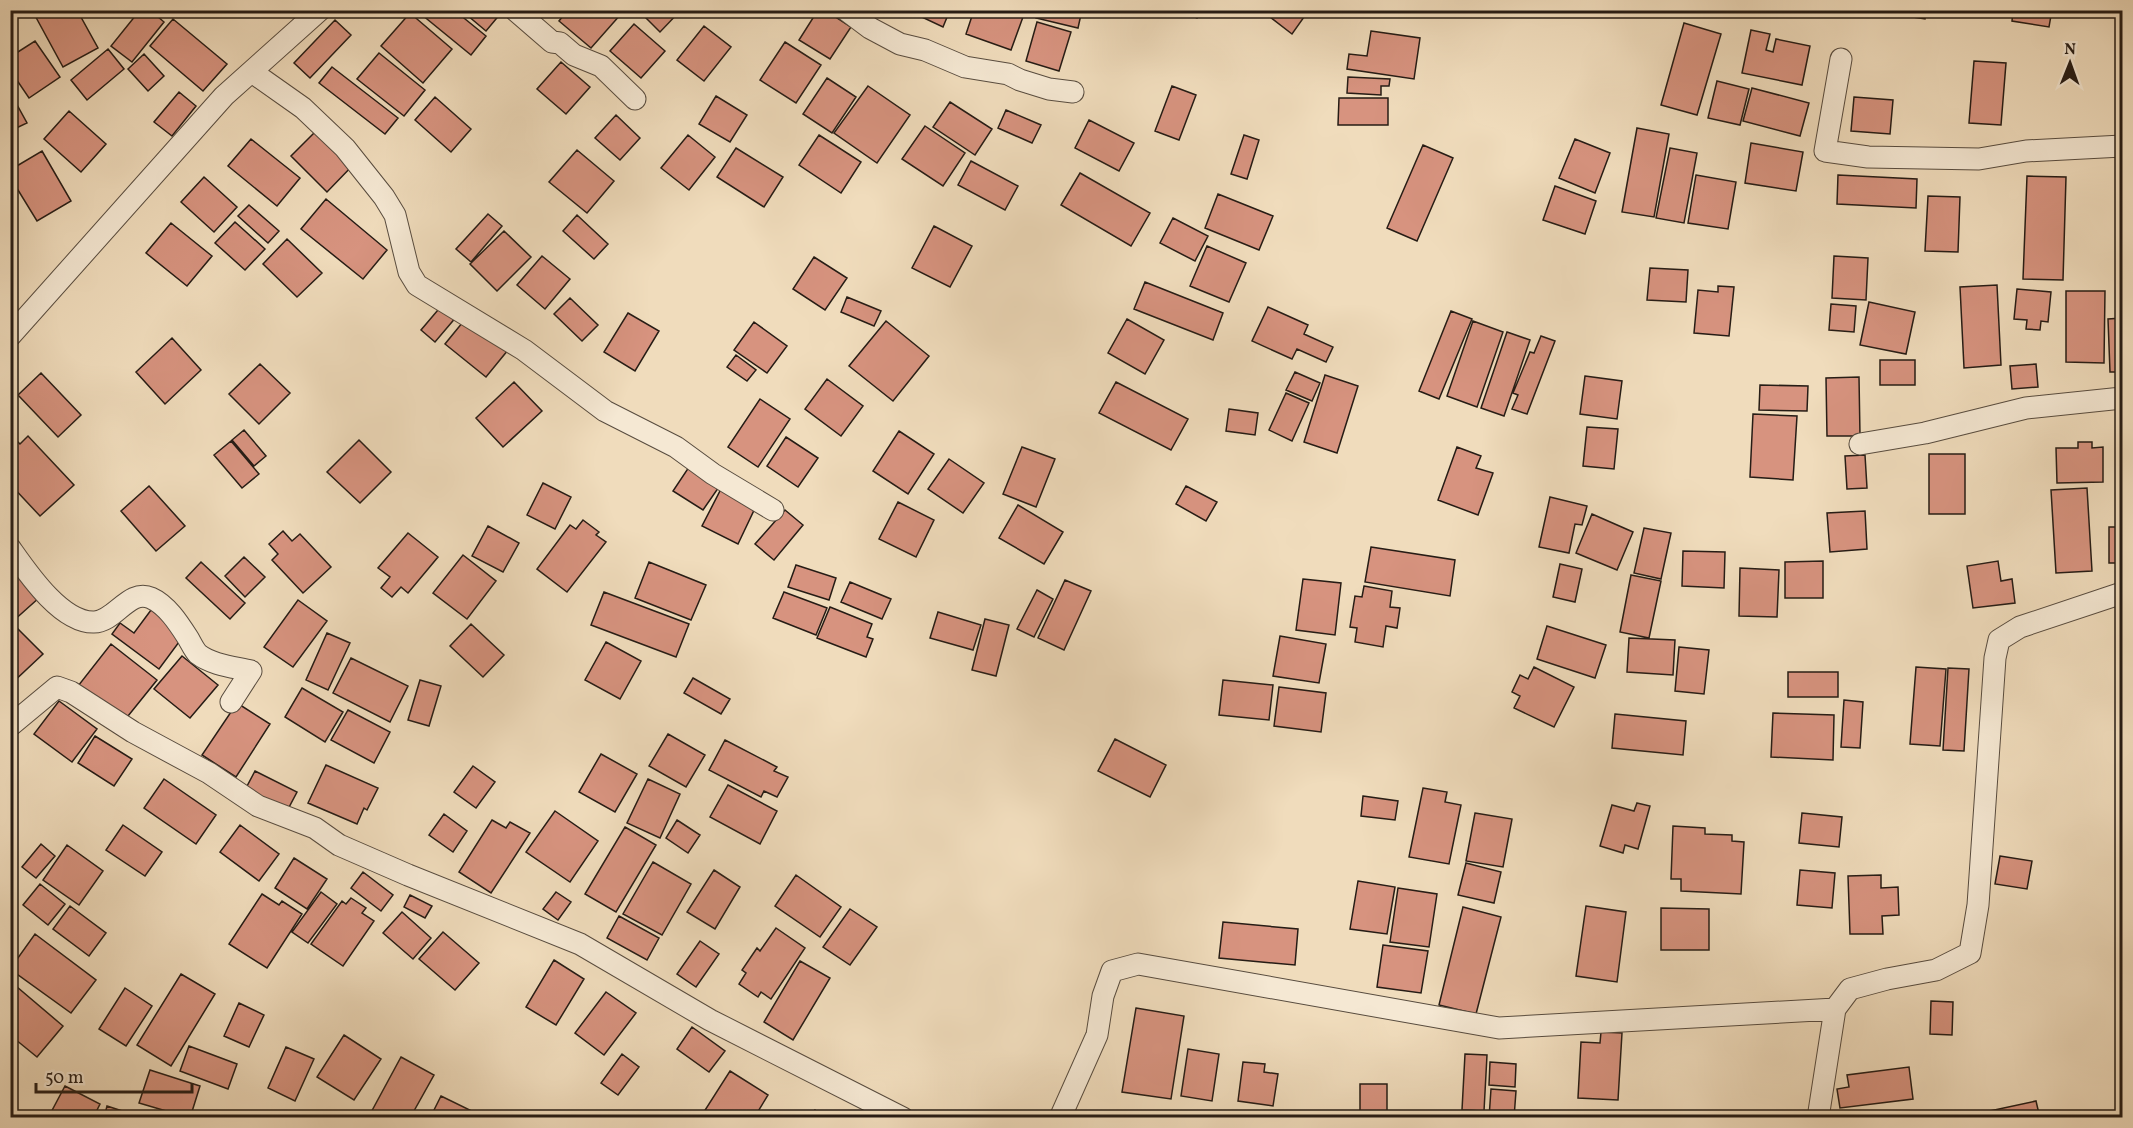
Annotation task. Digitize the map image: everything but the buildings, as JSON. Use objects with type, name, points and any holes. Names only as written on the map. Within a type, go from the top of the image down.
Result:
[{"type":"street","points":[[10,336],[224,96],[320,10]]},
{"type":"street","points":[[515,10],[552,42],[560,43],[574,55],[601,66],[635,99]]},
{"type":"street","points":[[846,10],[870,28],[900,44],[925,50],[965,67],[1008,74],[1049,89],[1073,92]]},
{"type":"street","points":[[1841,59],[1825,151],[1868,157],[1979,159],[2026,151],[2122,146]]},
{"type":"street","points":[[252,72],[303,108],[345,148],[384,197],[395,215],[409,272],[417,285],[524,350],[605,411],[676,447],[713,474],[773,510]]},
{"type":"street","points":[[1860,444],[1925,433],[2026,408],[2122,398]]},
{"type":"street","points":[[10,548],[38,587],[60,607],[81,620],[95,622],[108,618],[137,597],[148,597],[159,603],[180,625],[197,653],[218,664],[251,671],[231,702]]},
{"type":"street","points":[[1818,1118],[1835,1009],[1850,989],[1887,978],[1936,970],[1970,953],[1978,905],[1995,658],[1999,640],[2020,627],[2122,593]]},
{"type":"street","points":[[10,726],[57,687],[71,692],[133,732],[209,773],[258,806],[315,828],[339,845],[408,875],[580,944],[710,1020],[903,1118]]},
{"type":"street","points":[[1060,1118],[1097,1035],[1103,996],[1112,971],[1138,964],[1499,1028],[1835,1009]]}]
